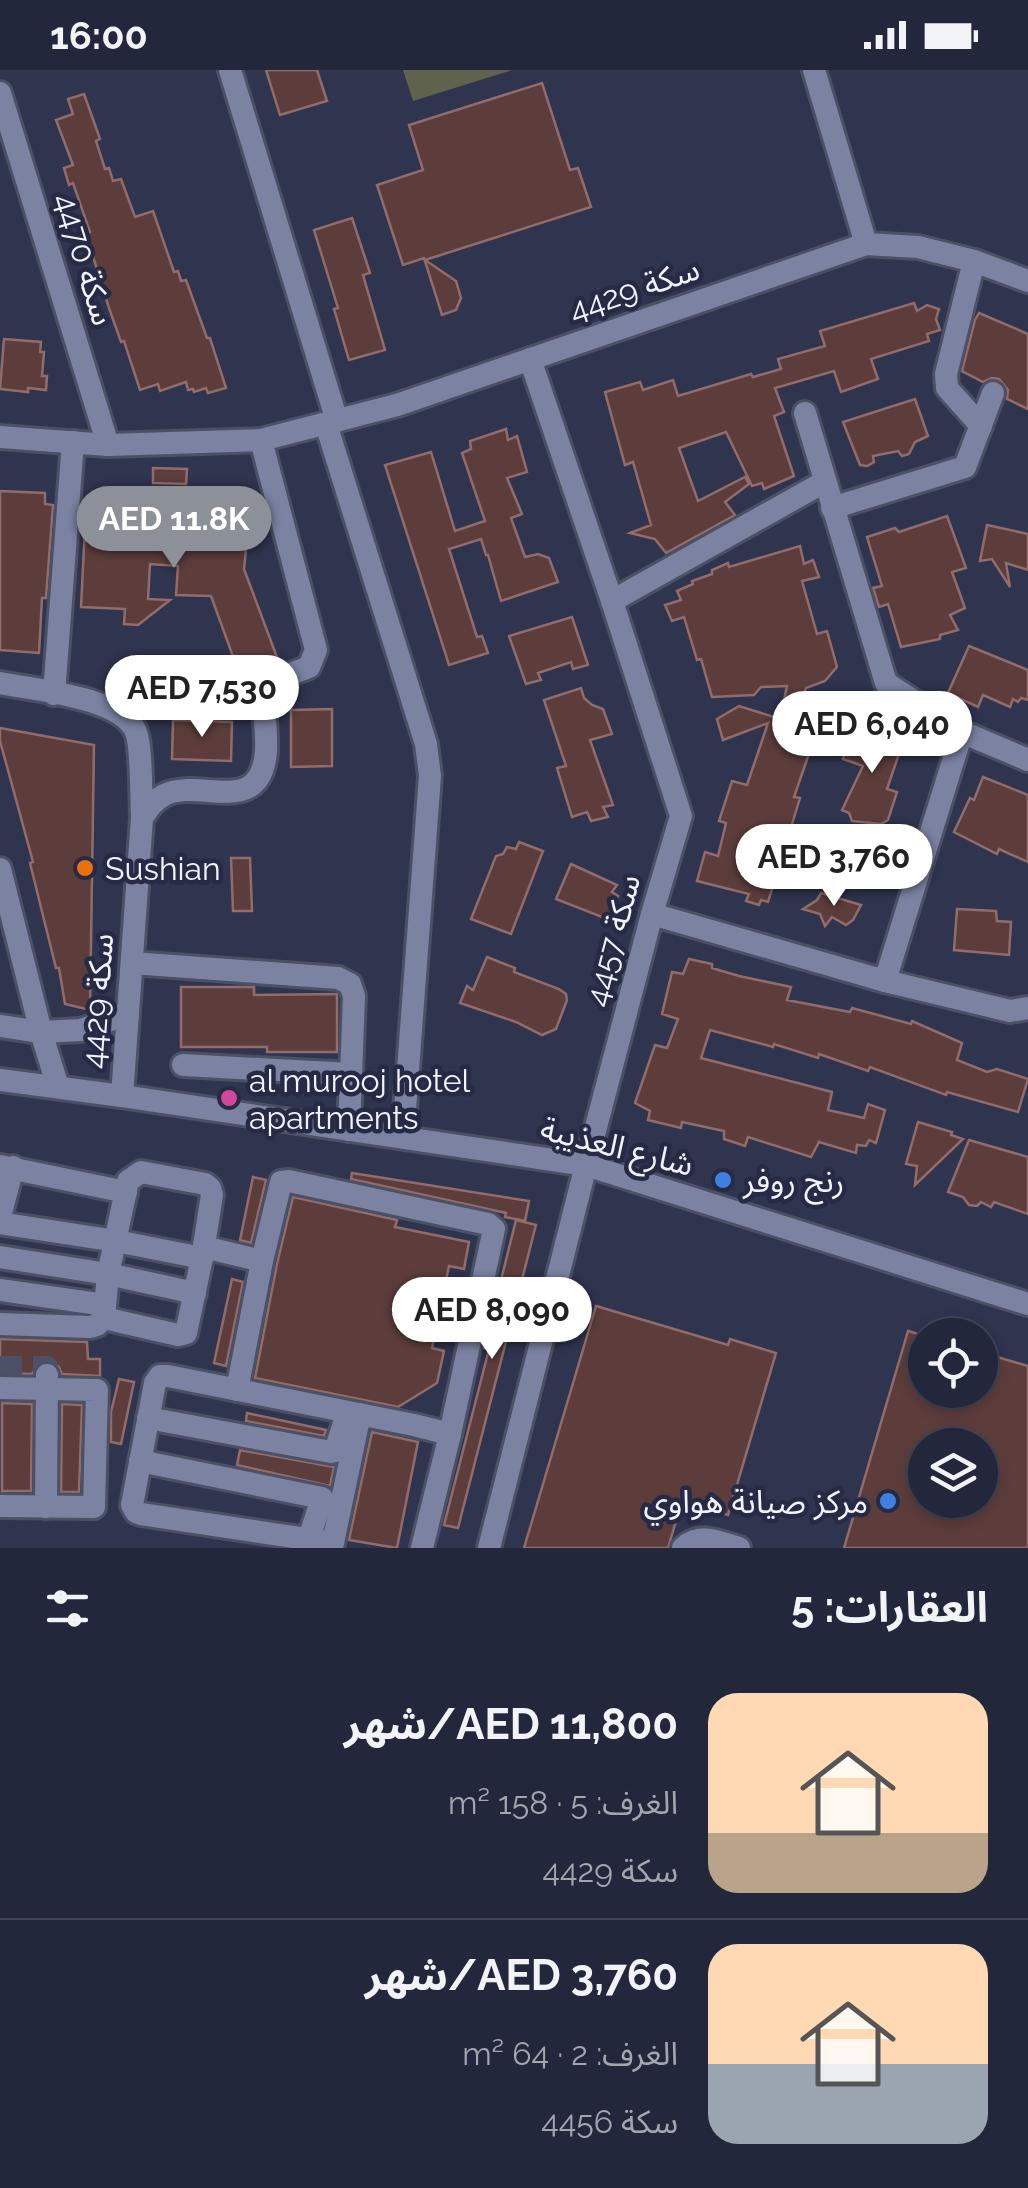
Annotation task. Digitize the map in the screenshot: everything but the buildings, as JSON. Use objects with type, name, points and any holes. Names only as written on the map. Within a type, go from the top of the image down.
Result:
[{"type":"street","points":[[230,70],[426,744],[430,776],[403,1138]]},
{"type":"street","points":[[814,70],[866,244]]},
{"type":"street","name":"سكة 4470","points":[[0,93],[108,444]]},
{"type":"street","name":"سكة 4429","points":[[0,437],[108,444],[261,440],[396,405],[866,244],[918,247],[974,261],[1028,281]]},
{"type":"street","points":[[974,261],[946,374],[947,388],[981,426]]},
{"type":"street","name":"سكة 4457","points":[[490,1548],[586,1165],[681,816],[530,359]]},
{"type":"street","points":[[832,508],[964,467],[993,393]]},
{"type":"street","points":[[804,412],[886,683],[962,732],[1028,760]]},
{"type":"street","points":[[142,818],[164,795],[230,792],[248,788],[260,777],[266,753],[263,695],[278,678],[309,667],[316,650],[261,440]]},
{"type":"street","points":[[0,683],[54,694],[73,442]]},
{"type":"street","points":[[612,601],[824,482]]},
{"type":"street","name":"سكة 4429","points":[[54,694],[89,701],[116,712],[130,722],[138,736],[142,818],[122,1096]]},
{"type":"street","points":[[885,981],[962,732]]},
{"type":"street","points":[[0,869],[58,1088]]},
{"type":"street","points":[[652,914],[885,981],[1010,1011],[1028,1008]]},
{"type":"street","points":[[132,963],[338,978],[350,984],[354,996],[349,1130]]},
{"type":"street","points":[[0,1026],[41,1032],[82,1030],[128,1014]]},
{"type":"street","points":[[183,1064],[351,1074]]},
{"type":"street","name":"شارع العذيبة","points":[[0,1080],[586,1165],[1028,1304]]},
{"type":"street","points":[[126,1192],[6,1167],[0,1216],[116,1240],[262,1261]]},
{"type":"street","points":[[0,1290],[104,1311],[178,1335],[186,1333],[203,1252],[210,1188],[141,1172],[128,1181],[104,1311],[97,1325],[0,1324]]},
{"type":"street","points":[[238,1390],[281,1182],[488,1224],[494,1229],[422,1548]]},
{"type":"street","points":[[0,1257],[108,1274],[195,1294]]},
{"type":"street","points":[[161,1331],[160,1376],[154,1384],[132,1505],[136,1512],[307,1543],[332,1543],[354,1413]]},
{"type":"street","points":[[160,1376],[450,1434]]},
{"type":"street","points":[[46,1507],[47,1382]]},
{"type":"street","points":[[0,1388],[47,1382],[97,1390],[94,1507],[0,1506]]},
{"type":"street","points":[[148,1418],[331,1452],[354,1413]]},
{"type":"street","points":[[140,1461],[322,1498],[307,1543]]},
{"type":"street","points":[[683,1548],[692,1540],[707,1538],[739,1548]]},
{"type":"green space","points":[[403,70],[512,70],[413,101]]},
{"type":"tunnel","points":[[0,1367],[47,1367],[47,1375]]},
{"type":"place","name":"Sushian","points":[[85,868]]},
{"type":"place","name":"al murooj hotel apartments","points":[[229,1098]]},
{"type":"place","name":"رنج روفر","points":[[723,1180]]},
{"type":"place","name":"مركز صيانة هواوي","points":[[888,1501]]}]
